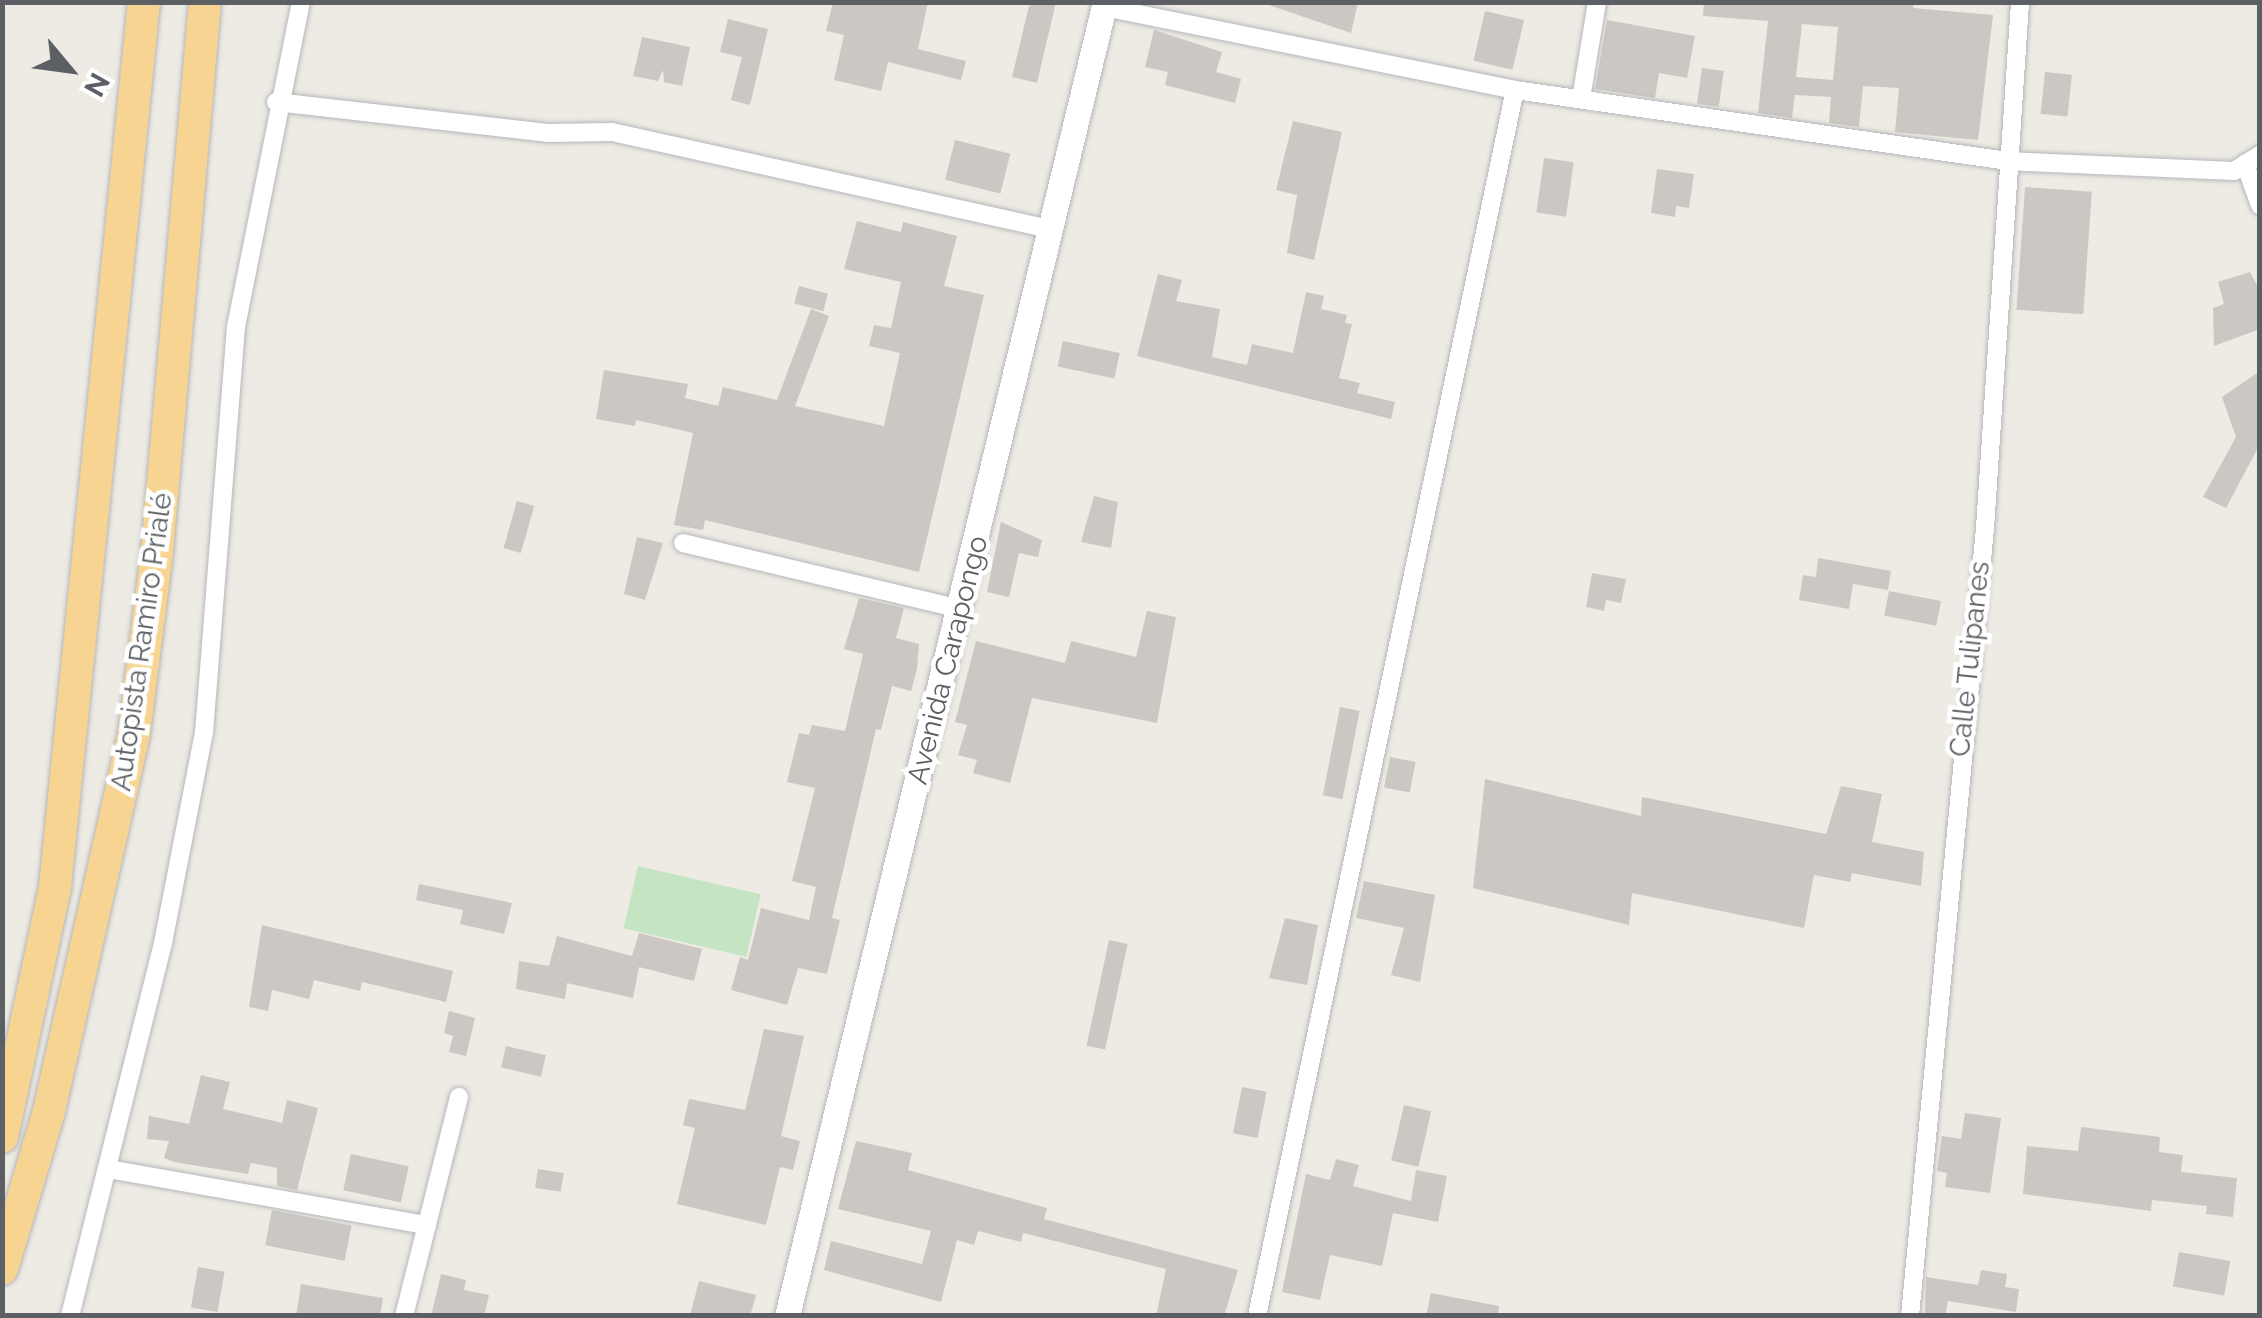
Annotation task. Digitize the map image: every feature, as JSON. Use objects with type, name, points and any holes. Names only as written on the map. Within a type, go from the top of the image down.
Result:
[{"type":"highway","name":"Autopista Ramiro Prialé","points":[[2,1137],[54,888],[144,2]]},
{"type":"highway","name":"Autopista Ramiro Prialé","points":[[2,1268],[54,1092],[134,734],[157,552],[205,2]]},
{"type":"street","points":[[70,1316],[163,943],[204,733],[236,328],[276,102],[301,2]]},
{"type":"street","points":[[1581,100],[1597,2]]},
{"type":"street","name":"Calle Tulipanes","points":[[1910,1316],[1985,528],[2005,160],[2020,2]]},
{"type":"street","points":[[1104,5],[1515,90],[2005,160],[2203,170],[2234,170],[2252,160],[2260,205]]},
{"type":"street","name":"Avenida Carapongo","points":[[788,1316],[1053,230],[1104,5]]},
{"type":"street","points":[[1257,1316],[1515,90]]},
{"type":"street","points":[[276,102],[548,133],[612,132],[1053,230]]},
{"type":"street","points":[[684,544],[961,609]]},
{"type":"street","points":[[404,1316],[459,1097]]},
{"type":"street","points":[[108,1169],[427,1224]]},
{"type":"green space","points":[[638,866],[761,894],[746,957],[624,928]]},
{"type":"building","points":[[833,2],[928,2],[918,49],[966,61],[961,80],[888,62],[881,91],[834,80],[844,35],[826,31]]},
{"type":"building","points":[[1056,2],[1037,83],[1012,77],[1029,6]]},
{"type":"building","points":[[1260,2],[1358,2],[1351,33]]},
{"type":"building","points":[[1704,2],[1914,2],[1913,8],[1993,15],[1978,140],[1895,132],[1899,88],[1863,86],[1859,127],[1829,123],[1831,97],[1795,95],[1792,118],[1758,113],[1768,21],[1703,16]],"holes":[[[1802,24],[1838,27],[1833,80],[1796,77]]]},
{"type":"building","points":[[1485,11],[1524,20],[1513,70],[1474,61]]},
{"type":"building","points":[[728,19],[768,29],[750,105],[731,100],[742,57],[720,52]]},
{"type":"building","points":[[1607,20],[1695,36],[1687,78],[1659,73],[1655,98],[1595,89]]},
{"type":"building","points":[[1154,30],[1222,52],[1216,72],[1241,79],[1235,103],[1165,85],[1168,72],[1145,67]]},
{"type":"building","points":[[642,37],[690,47],[682,86],[664,82],[663,70],[658,81],[633,76]]},
{"type":"building","points":[[1702,68],[1724,71],[1719,107],[1697,104]]},
{"type":"building","points":[[2045,72],[2072,75],[2067,117],[2041,114]]},
{"type":"building","points":[[1293,121],[1342,132],[1314,260],[1287,253],[1297,195],[1276,190]]},
{"type":"building","points":[[955,140],[1010,154],[1000,194],[945,180]]},
{"type":"building","points":[[1544,158],[1574,162],[1566,217],[1536,212]]},
{"type":"building","points":[[1657,169],[1694,174],[1689,208],[1676,206],[1675,217],[1651,213]]},
{"type":"building","points":[[2025,187],[2092,192],[2083,314],[2016,310]]},
{"type":"building","points":[[857,221],[901,232],[903,222],[957,236],[944,286],[984,295],[919,572],[705,520],[703,530],[674,525],[693,433],[636,420],[635,426],[596,419],[604,370],[688,384],[685,398],[718,406],[723,387],[777,400],[811,309],[829,316],[795,406],[884,426],[900,353],[869,346],[874,325],[891,328],[901,282],[844,269]]},
{"type":"building","points":[[2250,272],[2260,291],[2260,329],[2214,346],[2213,308],[2224,304],[2218,282]]},
{"type":"building","points":[[1158,274],[1182,280],[1176,301],[1220,309],[1212,357],[1247,365],[1252,344],[1293,353],[1306,292],[1324,296],[1321,309],[1347,315],[1345,323],[1352,324],[1339,378],[1360,383],[1357,393],[1395,402],[1391,419],[1137,356]]},
{"type":"building","points":[[799,286],[828,294],[823,311],[794,303]]},
{"type":"building","points":[[1063,341],[1120,353],[1114,378],[1058,366]]},
{"type":"building","points":[[2260,371],[2260,444],[2226,508],[2203,497],[2236,437],[2222,397]]},
{"type":"building","points":[[1094,496],[1118,502],[1111,548],[1081,542]]},
{"type":"building","points":[[517,501],[534,506],[521,553],[503,548]]},
{"type":"building","points":[[1001,522],[1042,540],[1038,557],[1019,553],[1009,597],[987,592]]},
{"type":"building","points":[[637,537],[663,543],[645,600],[624,594]]},
{"type":"building","points":[[1818,558],[1891,571],[1888,590],[1853,584],[1849,609],[1799,600],[1803,575],[1816,577]]},
{"type":"building","points":[[1592,573],[1626,579],[1621,603],[1606,600],[1604,611],[1586,607]]},
{"type":"building","points":[[1889,591],[1941,601],[1936,626],[1884,616]]},
{"type":"building","points":[[859,598],[904,608],[896,638],[919,644],[917,669],[911,691],[892,686],[881,730],[876,729],[832,918],[840,920],[827,974],[798,968],[787,1005],[731,990],[740,957],[748,960],[761,908],[809,920],[816,887],[792,881],[815,788],[787,782],[799,733],[809,735],[812,725],[845,731],[863,654],[844,649]]},
{"type":"building","points":[[1147,611],[1176,617],[1157,723],[1032,698],[1010,783],[973,773],[977,760],[958,755],[967,725],[955,722],[976,641],[1065,663],[1071,641],[1136,657]]},
{"type":"building","points":[[1340,707],[1360,711],[1342,799],[1323,795]]},
{"type":"building","points":[[1390,757],[1416,762],[1410,792],[1384,787]]},
{"type":"building","points":[[1485,779],[1641,816],[1642,797],[1826,834],[1841,786],[1882,794],[1872,842],[1924,852],[1921,886],[1852,873],[1850,882],[1814,875],[1804,928],[1632,893],[1629,925],[1473,888]]},
{"type":"building","points":[[1364,881],[1435,895],[1420,982],[1391,975],[1404,928],[1356,918]]},
{"type":"building","points":[[419,884],[512,903],[504,934],[460,924],[463,910],[416,900]]},
{"type":"building","points":[[1285,918],[1318,925],[1307,985],[1269,978]]},
{"type":"building","points":[[262,925],[453,971],[446,1002],[362,982],[360,991],[314,980],[309,999],[272,990],[268,1011],[249,1007]]},
{"type":"building","points":[[639,933],[702,949],[694,981],[639,967],[633,998],[567,983],[565,999],[516,989],[519,961],[549,966],[557,936],[632,956]]},
{"type":"building","points":[[1109,940],[1128,944],[1105,1050],[1087,1046]]},
{"type":"building","points":[[449,1011],[475,1018],[466,1056],[449,1052],[453,1036],[444,1033]]},
{"type":"building","points":[[764,1029],[804,1036],[781,1136],[800,1141],[793,1170],[780,1167],[766,1225],[677,1204],[695,1128],[683,1125],[689,1099],[745,1110]]},
{"type":"building","points":[[506,1046],[546,1055],[541,1077],[501,1067]]},
{"type":"building","points":[[201,1075],[230,1082],[223,1109],[282,1123],[287,1100],[318,1108],[297,1190],[277,1186],[277,1168],[251,1163],[248,1174],[174,1162],[164,1158],[169,1141],[147,1139],[149,1116],[189,1124]]},
{"type":"building","points":[[1242,1087],[1267,1092],[1258,1138],[1233,1133]]},
{"type":"building","points":[[1404,1105],[1431,1111],[1418,1167],[1391,1161]]},
{"type":"building","points":[[1965,1113],[2001,1118],[1990,1193],[1945,1187],[1947,1173],[1937,1171],[1942,1136],[1961,1139]]},
{"type":"building","points":[[2081,1127],[2160,1137],[2159,1152],[2183,1155],[2181,1172],[2237,1178],[2233,1217],[2206,1214],[2207,1206],[2152,1200],[2151,1211],[2023,1194],[2027,1146],[2078,1151]]},
{"type":"building","points":[[856,1141],[912,1153],[908,1170],[1047,1208],[1044,1219],[1238,1270],[1224,1316],[1156,1316],[1166,1269],[1023,1233],[1021,1242],[978,1231],[974,1245],[957,1240],[941,1302],[824,1270],[831,1241],[922,1264],[931,1231],[838,1209]]},
{"type":"building","points":[[351,1154],[409,1166],[401,1202],[343,1190]]},
{"type":"building","points":[[1336,1159],[1359,1165],[1353,1186],[1411,1201],[1416,1170],[1447,1176],[1438,1222],[1393,1213],[1382,1266],[1330,1255],[1320,1300],[1282,1292],[1306,1174],[1330,1180]]},
{"type":"building","points":[[538,1169],[564,1173],[561,1192],[535,1188]]},
{"type":"building","points":[[272,1210],[352,1225],[345,1261],[265,1245]]},
{"type":"building","points":[[2179,1252],[2230,1261],[2224,1295],[2173,1286]]},
{"type":"building","points":[[198,1267],[225,1272],[217,1312],[191,1307]]},
{"type":"building","points":[[1981,1270],[2007,1274],[2005,1287],[2019,1289],[2016,1312],[1948,1301],[1945,1316],[1925,1313],[1926,1277],[1978,1285]]},
{"type":"building","points":[[441,1274],[466,1280],[464,1290],[489,1295],[484,1316],[431,1316]]},
{"type":"building","points":[[699,1281],[756,1295],[750,1316],[690,1316]]},
{"type":"building","points":[[301,1284],[383,1298],[380,1316],[296,1316]]},
{"type":"building","points":[[1431,1293],[1499,1306],[1498,1316],[1426,1316]]}]
